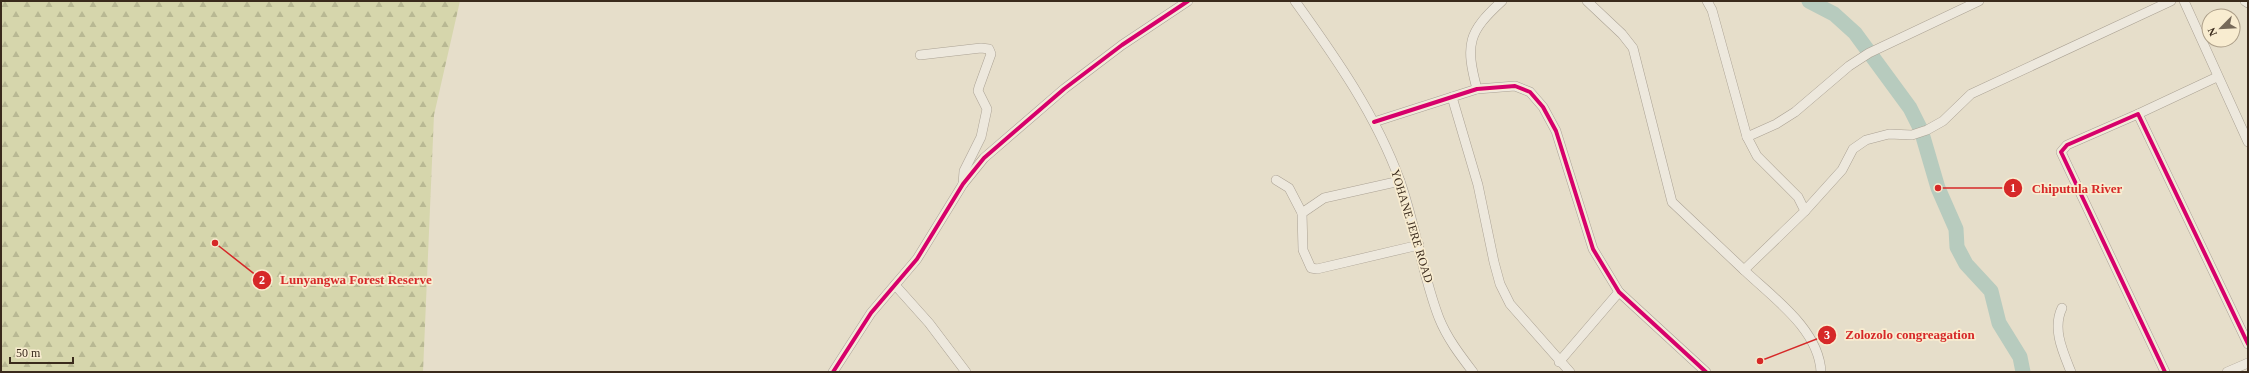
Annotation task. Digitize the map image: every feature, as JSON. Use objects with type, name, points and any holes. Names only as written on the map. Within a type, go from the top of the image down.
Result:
[{"type":"street","points":[[833,372],[871,313],[917,259],[963,184],[984,158],[1064,89],[1122,45],[1188,1]]},
{"type":"street","name":"YOHANE JERE ROAD","points":[[1295,1],[1357,92],[1374,122],[1400,181],[1440,320],[1453,345],[1473,372]]},
{"type":"street","points":[[1477,89],[1470,65],[1471,38],[1482,19],[1502,1]]},
{"type":"street","points":[[1587,1],[1622,34],[1633,48],[1672,202],[1794,319],[1813,342],[1820,362],[1821,372]]},
{"type":"street","points":[[1707,1],[1712,10],[1747,137],[1757,156],[1798,197],[1805,211]]},
{"type":"street","points":[[1747,137],[1776,124],[1795,112],[1849,66],[1869,53],[1979,1]]},
{"type":"street","points":[[1744,270],[1805,211],[1842,170],[1853,149],[1866,140],[1889,134],[1912,135],[1927,130],[1943,121],[1971,94],[2171,1]]},
{"type":"street","points":[[2184,1],[2217,77],[2248,142]]},
{"type":"street","points":[[2245,1],[2248,4]]},
{"type":"street","points":[[920,54],[981,48],[989,49],[991,54],[978,91],[987,109],[981,137],[964,171],[963,184]]},
{"type":"street","points":[[2165,372],[2061,152],[2067,145],[2217,77]]},
{"type":"street","points":[[1374,122],[1477,89],[1515,86],[1530,92],[1543,107],[1556,131],[1592,249],[1619,292],[1706,372]]},
{"type":"street","points":[[1452,97],[1478,185],[1500,284],[1510,304],[1559,362],[1570,372]]},
{"type":"street","points":[[2138,114],[2248,344]]},
{"type":"street","points":[[1276,180],[1289,188],[1302,213],[1303,250],[1311,268],[1317,269],[1419,245]]},
{"type":"street","points":[[1302,213],[1324,198],[1400,181]]},
{"type":"street","points":[[895,285],[929,323],[966,372]]},
{"type":"street","points":[[1559,362],[1619,292]]},
{"type":"street","points":[[2062,308],[2057,322],[2071,372]]},
{"type":"street","points":[[2227,372],[2248,363]]},
{"type":"green space","points":[[1,1],[460,1],[434,115],[423,372],[1,372]]},
{"type":"waterway","points":[[1809,1],[1834,14],[1855,33],[1910,108],[1921,130],[1938,188],[1956,229],[1957,247],[1966,264],[1991,291],[1999,323],[2020,357],[2023,372]]},
{"type":"cycle path","points":[[833,372],[871,313],[917,259],[963,184],[984,158],[1064,89],[1122,45],[1188,1]]},
{"type":"cycle path","points":[[1374,122],[1477,89],[1515,86],[1530,92],[1543,107],[1556,131],[1593,249],[1619,292],[1706,372]]},
{"type":"cycle path","points":[[2165,372],[2061,152],[2067,145],[2138,114],[2248,344]]},
{"type":"place","name":"Chiputula River","points":[[1938,188]]},
{"type":"place","name":"Lunyangwa Forest Reserve","points":[[215,243]]},
{"type":"place","name":"Zolozolo congreagation","points":[[1760,361]]}]
